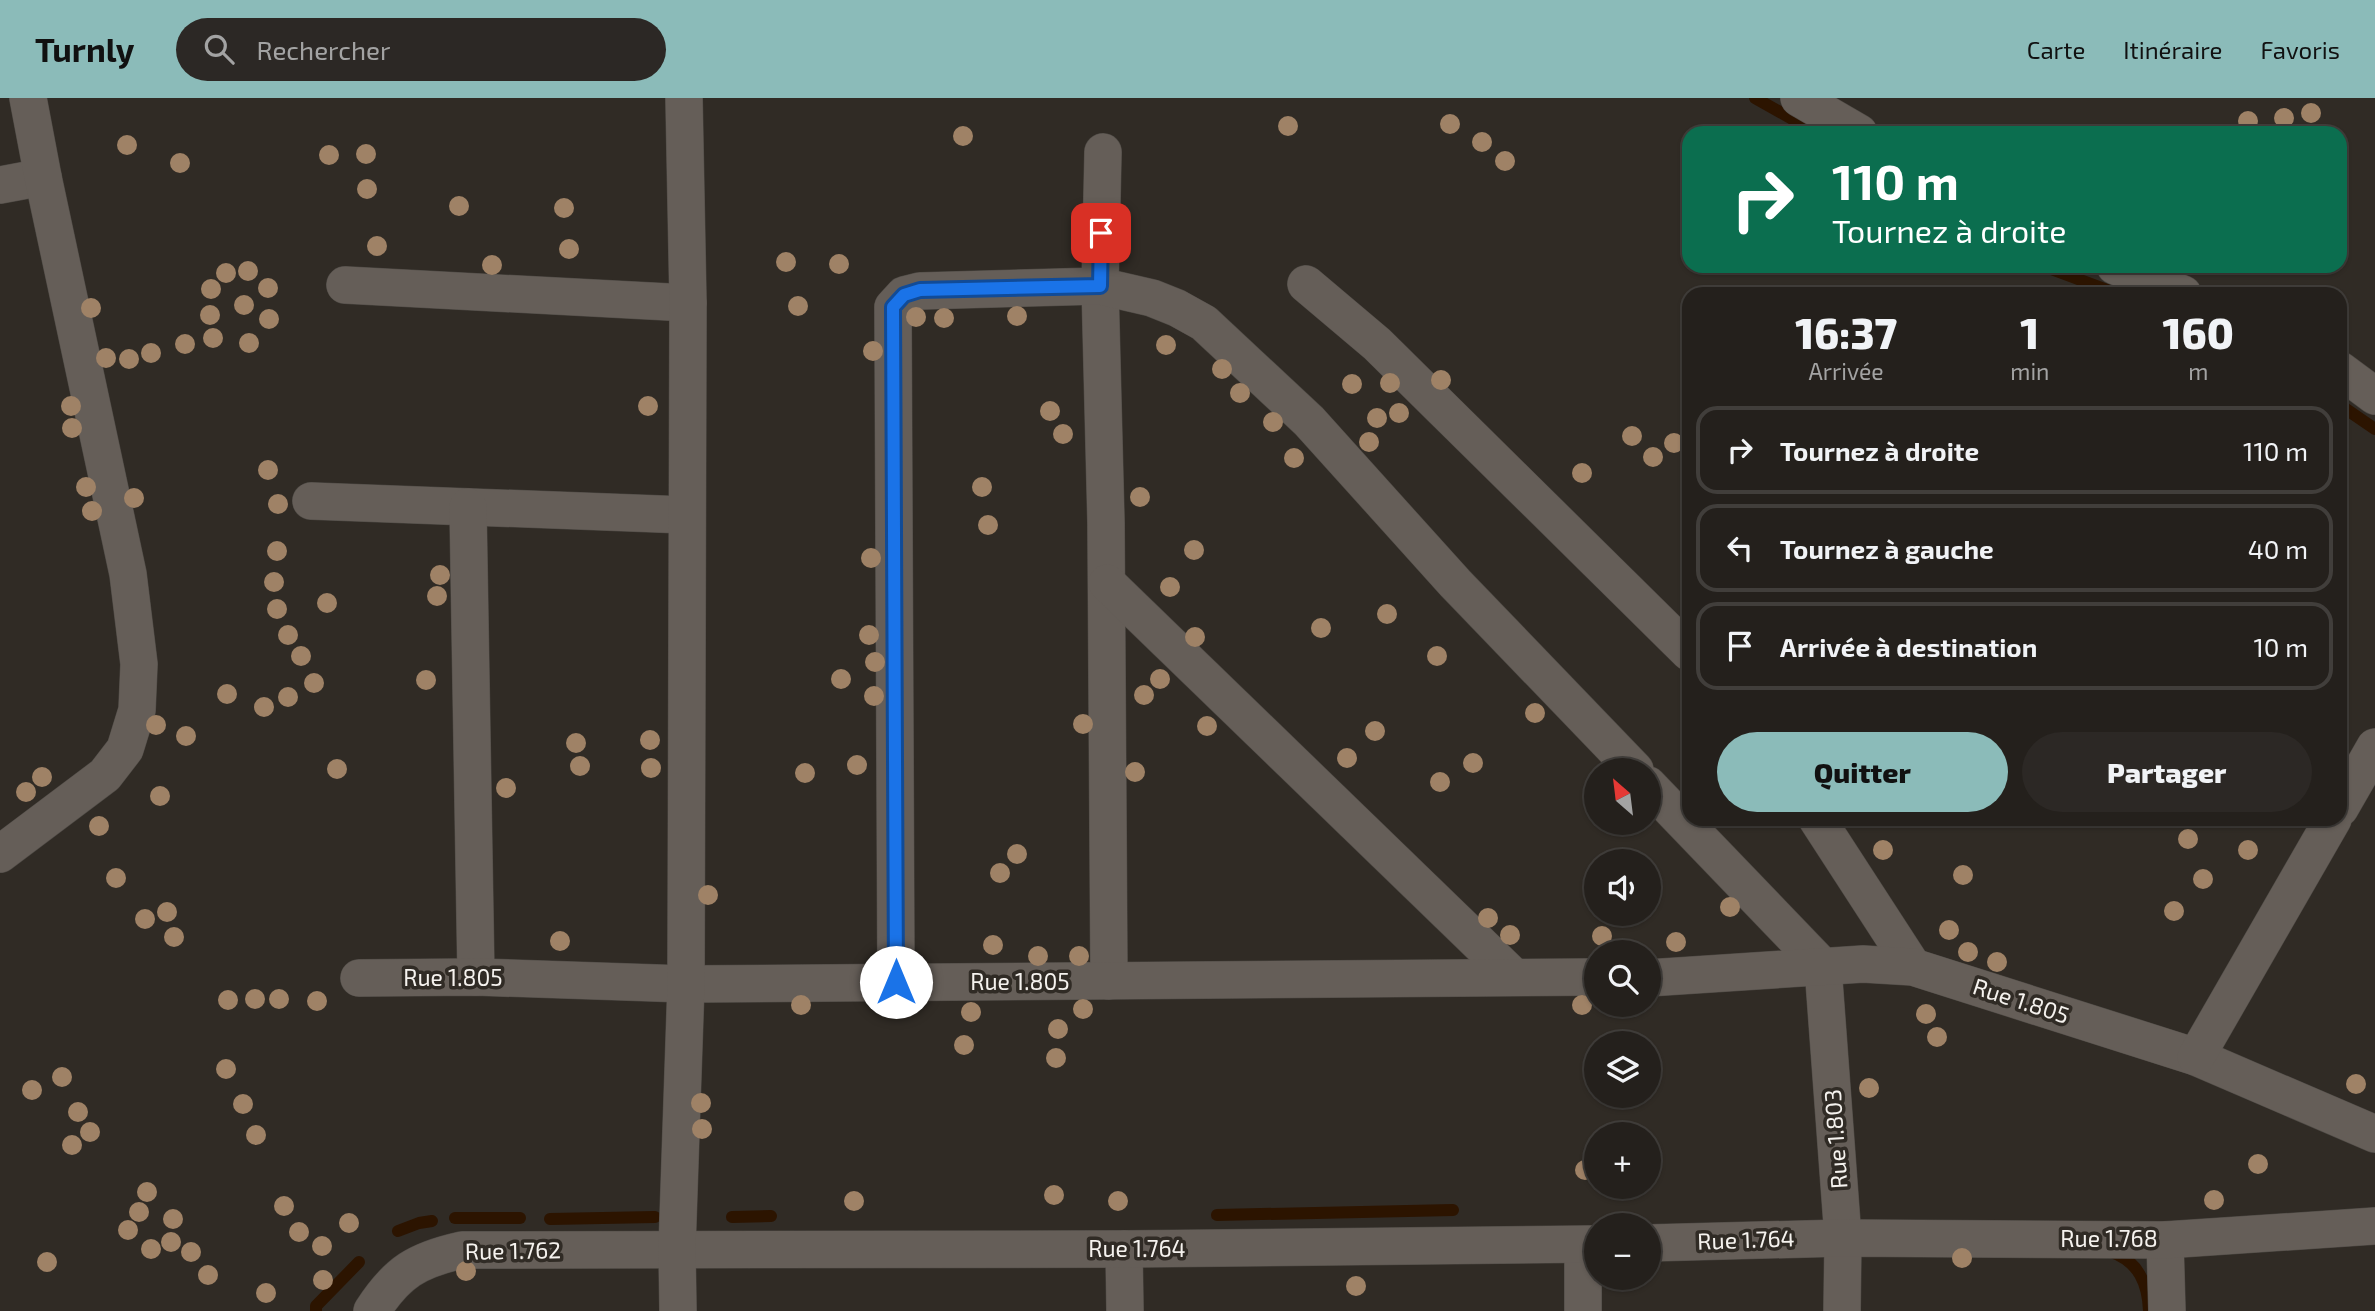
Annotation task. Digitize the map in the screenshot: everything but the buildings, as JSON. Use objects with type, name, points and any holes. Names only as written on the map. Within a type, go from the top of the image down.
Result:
[{"type":"street","points":[[0,854],[105,775],[125,749],[137,710],[139,664],[128,574],[28,98]]},
{"type":"street","points":[[678,1311],[677,1249],[686,984],[688,303],[684,98]]},
{"type":"street","points":[[1799,98],[1848,126]]},
{"type":"street","points":[[1103,152],[1100,286],[1107,583],[1110,981]]},
{"type":"street","points":[[0,184],[43,177]]},
{"type":"street","points":[[2132,273],[2166,287]]},
{"type":"street","points":[[1306,284],[1377,344],[1682,645]]},
{"type":"street","points":[[345,285],[688,303]]},
{"type":"street","points":[[896,982],[893,307],[904,295],[920,290],[1100,286],[1152,298],[1204,323],[1309,421],[1455,583],[1623,758]]},
{"type":"street","points":[[2347,375],[2375,396]]},
{"type":"street","points":[[311,501],[686,515]]},
{"type":"street","points":[[468,507],[475,977]]},
{"type":"street","points":[[1107,583],[1513,976]]},
{"type":"street","points":[[2347,789],[2359,757]]},
{"type":"street","points":[[1661,799],[1682,820]]},
{"type":"street","points":[[1687,826],[1823,967]]},
{"type":"street","points":[[1822,826],[1913,967]]},
{"type":"street","points":[[2196,1058],[2329,826]]},
{"type":"street","name":"Rue 1.805","points":[[1661,977],[1863,964],[1913,967],[2196,1058],[2375,1134]]},
{"type":"street","name":"Rue 1.803","points":[[1823,967],[1843,1238],[1843,1311]]},
{"type":"street","name":"Rue 1.805","points":[[359,978],[475,977],[686,984],[1584,977]]},
{"type":"street","name":"Rue 1.768","points":[[1843,1238],[2165,1240],[2375,1226]]},
{"type":"street","name":"Rue 1.764","points":[[1661,1243],[1843,1238]]},
{"type":"street","points":[[2165,1240],[2167,1311]]},
{"type":"street","name":"Rue 1.764","points":[[677,1249],[1124,1249],[1584,1244]]},
{"type":"street","name":"Rue 1.762","points":[[372,1311],[386,1289],[405,1270],[434,1256],[462,1250],[677,1249]]},
{"type":"street","points":[[1124,1249],[1125,1311]]},
{"type":"street","points":[[1583,1311],[1585,1290]]},
{"type":"waterway","points":[[1755,98],[1805,126]]},
{"type":"waterway","points":[[2062,273],[2099,287]]},
{"type":"waterway","points":[[2347,410],[2375,429]]},
{"type":"waterway","points":[[1217,1215],[1453,1210]]},
{"type":"waterway","points":[[732,1217],[771,1216]]},
{"type":"waterway","points":[[550,1219],[655,1217]]},
{"type":"waterway","points":[[455,1218],[520,1218]]},
{"type":"waterway","points":[[398,1231],[432,1221]]},
{"type":"waterway","points":[[2112,1252],[2129,1262],[2140,1275],[2147,1292],[2149,1311]]},
{"type":"waterway","points":[[316,1311],[316,1306],[359,1262]]},
{"type":"route","points":[[896,982],[893,307],[904,295],[920,290],[1100,286],[1101,233]]}]
